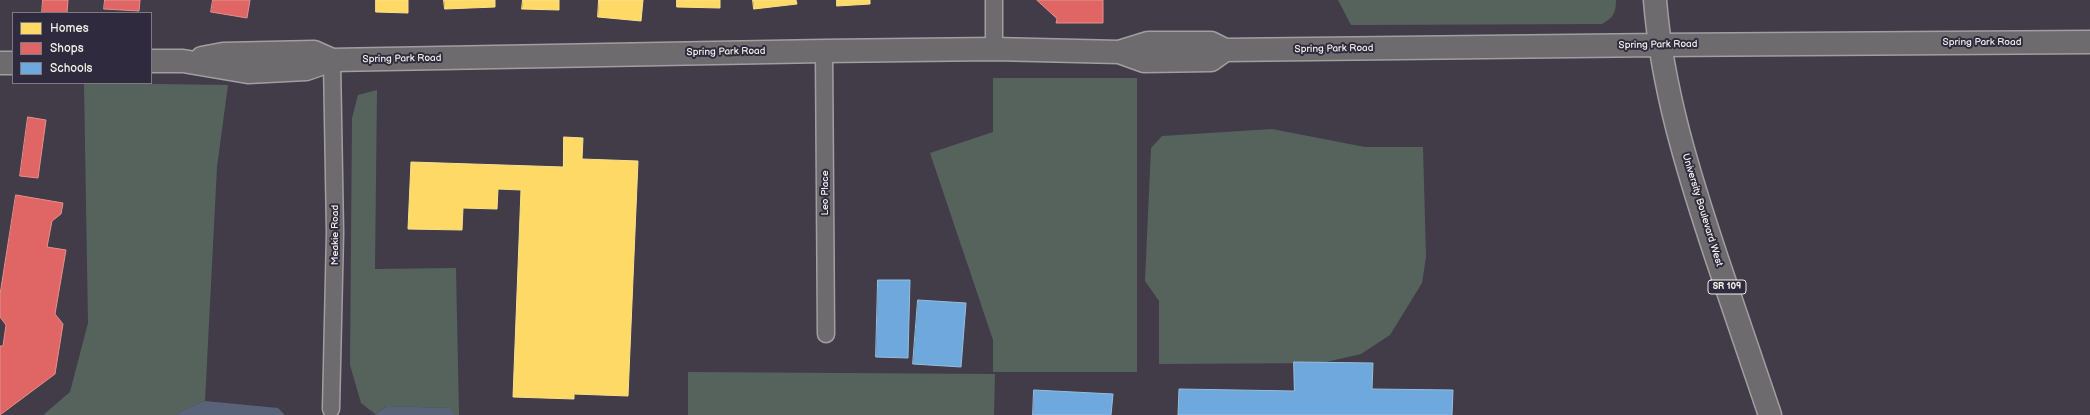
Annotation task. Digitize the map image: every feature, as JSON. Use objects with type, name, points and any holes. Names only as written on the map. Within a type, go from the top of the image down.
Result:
[{"type":"main road","name":"University Boulevard West","points":[[1655,0],[1659,45],[1670,103],[1700,206],[1770,415]]},
{"type":"main road","name":"Spring Park Road","points":[[152,61],[183,61],[248,72],[306,69],[332,60],[994,49],[1119,52],[1148,43],[1211,44],[1226,50],[2090,42]]},
{"type":"main road","points":[[0,63],[12,63]]},
{"type":"street","points":[[994,0],[994,49]]},
{"type":"street","name":"Leo Place","points":[[824,51],[826,334]]},
{"type":"street","name":"Meakie Road","points":[[331,409],[335,233],[332,60]]},
{"type":"shaded area","points":[[1338,0],[1616,0],[1613,15],[1609,20],[1602,24],[1351,25]]},
{"type":"shaded area","points":[[993,78],[1137,78],[1137,372],[993,372],[993,340],[930,153],[993,132]]},
{"type":"shaded area","points":[[84,84],[228,85],[217,167],[205,401],[179,412],[178,415],[43,415],[70,392],[88,323]]},
{"type":"shaded area","points":[[377,90],[375,269],[456,268],[459,415],[455,415],[449,408],[387,406],[375,414],[361,403],[350,365],[352,118],[358,95]]},
{"type":"shaded area","points":[[1272,129],[1365,147],[1423,147],[1426,257],[1422,283],[1390,335],[1361,354],[1322,363],[1159,364],[1159,301],[1145,281],[1151,148],[1162,136]]},
{"type":"shaded area","points":[[688,372],[995,374],[994,415],[688,415]]},
{"type":"water","points":[[205,401],[278,408],[285,415],[178,415],[179,412]]},
{"type":"water","points":[[387,406],[450,408],[455,415],[374,415]]},
{"type":"building: Homes","points":[[376,0],[408,0],[408,13],[376,12]]},
{"type":"building: Homes","points":[[444,0],[495,0],[495,7],[445,9]]},
{"type":"building: Homes","points":[[523,0],[559,0],[559,10],[522,9]]},
{"type":"building: Homes","points":[[599,0],[643,0],[641,21],[598,17]]},
{"type":"building: Homes","points":[[677,0],[720,0],[720,8],[677,7]]},
{"type":"building: Homes","points":[[753,0],[796,0],[797,4],[754,9]]},
{"type":"building: Homes","points":[[837,0],[870,0],[870,4],[837,6]]},
{"type":"building: Homes","points":[[564,137],[583,138],[582,159],[638,161],[628,396],[574,394],[574,399],[513,397],[521,190],[498,189],[497,209],[463,208],[462,230],[408,229],[411,162],[563,167]]},
{"type":"building: Shops","points":[[43,0],[68,0],[67,12],[42,12]]},
{"type":"building: Shops","points":[[105,0],[140,0],[139,11],[104,9]]},
{"type":"building: Shops","points":[[213,0],[250,0],[247,18],[211,12]]},
{"type":"building: Shops","points":[[1037,0],[1103,0],[1103,23],[1056,23],[1057,19]]},
{"type":"building: Shops","points":[[28,117],[46,120],[38,178],[20,176]]},
{"type":"building: Shops","points":[[16,195],[63,203],[61,214],[52,221],[47,247],[66,250],[55,314],[63,324],[55,374],[0,415],[0,346],[3,346],[6,325],[0,317],[0,295]]},
{"type":"building: Schools","points":[[878,280],[910,280],[908,358],[876,357]]},
{"type":"building: Schools","points":[[918,300],[966,303],[961,367],[913,364]]},
{"type":"building: Schools","points":[[1294,362],[1373,363],[1372,389],[1453,390],[1452,415],[1178,415],[1179,389],[1294,391]]},
{"type":"building: Schools","points":[[1034,390],[1113,394],[1111,415],[1033,415]]}]
